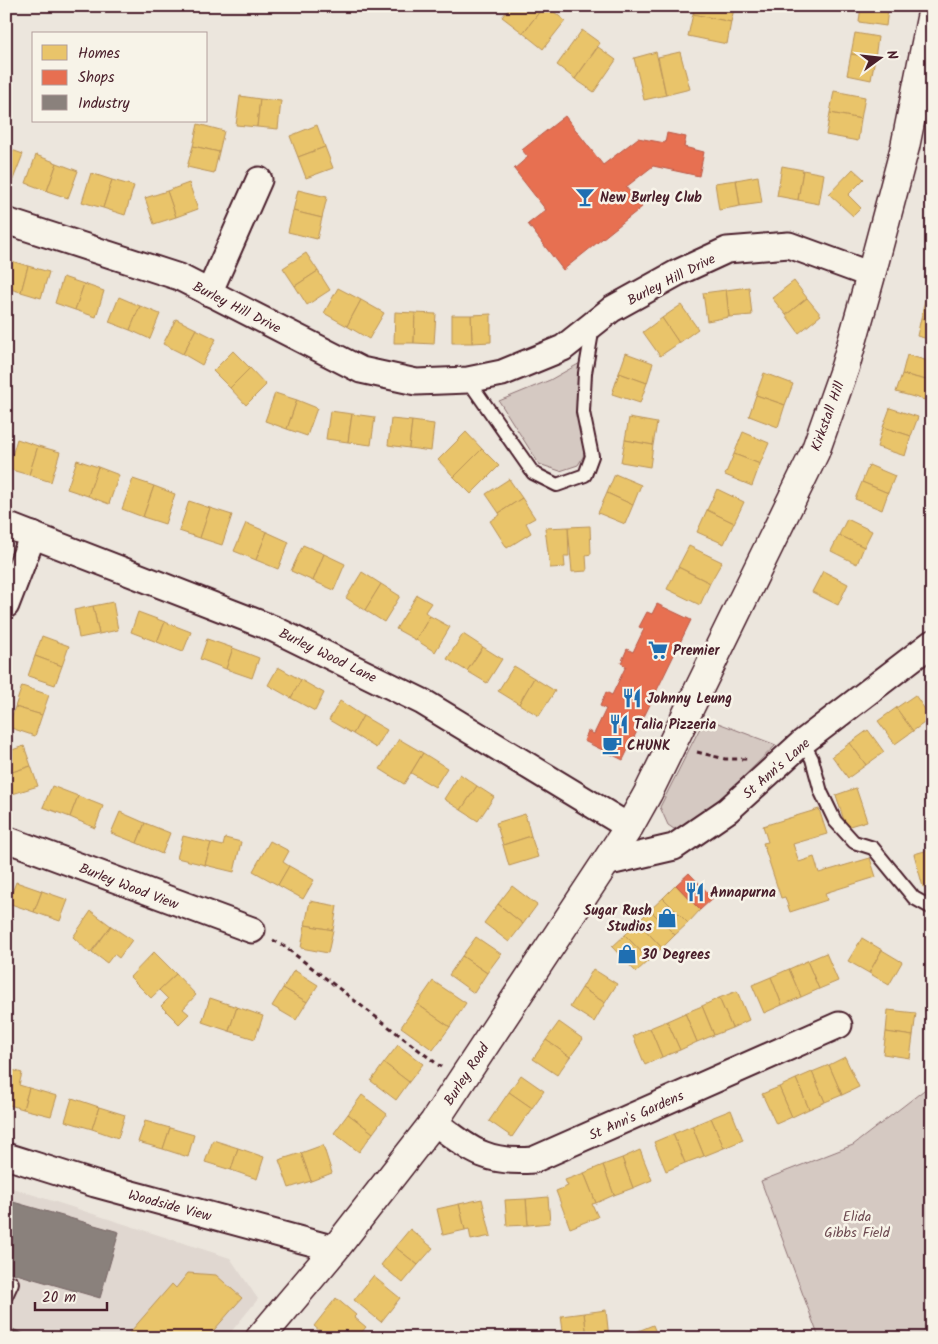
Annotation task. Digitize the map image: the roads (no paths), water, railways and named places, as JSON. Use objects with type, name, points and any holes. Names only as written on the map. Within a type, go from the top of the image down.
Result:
[{"type":"street","name":"Kirkstall Hill","points":[[648,793],[815,452],[845,367],[905,147],[931,16]]},
{"type":"street","points":[[209,293],[259,180]]},
{"type":"street","name":"Burley Hill Drive","points":[[6,221],[179,277],[361,370],[416,382],[468,380],[502,373],[563,348],[592,327],[612,309],[677,273],[728,250],[789,245],[871,274]]},
{"type":"street","name":"Burley Wood Lane","points":[[6,525],[274,629],[414,697],[629,827]]},
{"type":"street","points":[[6,605],[32,535]]},
{"type":"street","name":"St Ann's Lane","points":[[605,863],[674,847],[728,810],[803,742],[932,642]]},
{"type":"street","name":"Burley Road","points":[[260,1338],[336,1249],[434,1122],[629,827],[648,793]]},
{"type":"street","name":"Burley Wood View","points":[[6,839],[252,930]]},
{"type":"street","name":"St Ann's Gardens","points":[[434,1122],[478,1154],[512,1162],[533,1160],[839,1025]]},
{"type":"street","name":"Woodside View","points":[[6,1156],[95,1184],[336,1249]]},
{"type":"lane","points":[[468,380],[534,473],[557,485],[585,475],[592,456],[583,412],[585,373],[592,327]]},
{"type":"lane","points":[[803,742],[812,759],[821,792],[835,821],[854,842],[873,848],[914,898],[932,908]]},
{"type":"lane","points":[[6,1296],[12,1283]]},
{"type":"place","name":"New Burley Club","points":[[585,197]]},
{"type":"place","name":"Premier","points":[[658,650]]},
{"type":"place","name":"Johnny Leung","points":[[632,698]]},
{"type":"place","name":"Talia Pizzeria","points":[[619,724]]},
{"type":"place","name":"CHUNK","points":[[612,745]]},
{"type":"place","name":"Annapurna","points":[[695,892]]},
{"type":"place","name":"Sugar Rush Studios","points":[[667,918]]},
{"type":"place","name":"30 Degrees","points":[[627,954]]},
{"type":"park label","name":"Elida Gibbs Field","points":[[857,1224]]}]
